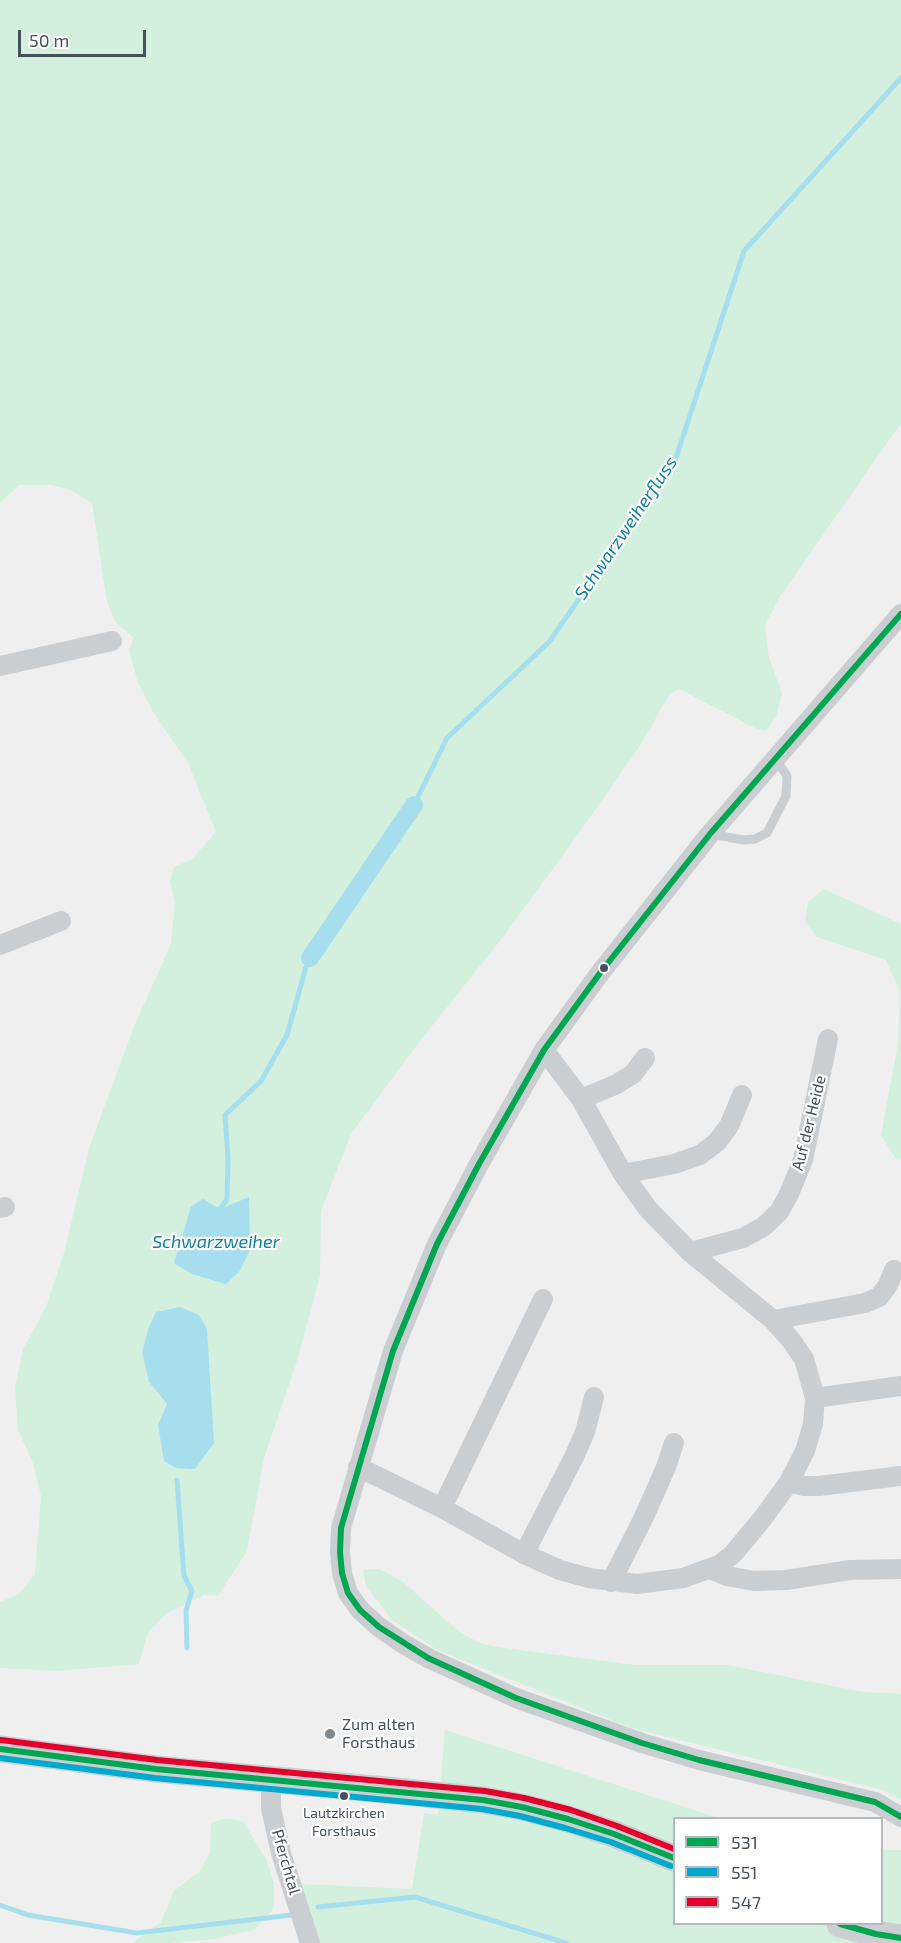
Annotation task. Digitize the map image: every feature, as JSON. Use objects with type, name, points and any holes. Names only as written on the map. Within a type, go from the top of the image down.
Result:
[{"type":"main road","points":[[0,1749],[156,1768],[483,1800],[568,1819],[673,1857]]},
{"type":"main road","points":[[847,1925],[876,1934],[901,1938]]},
{"type":"street","points":[[901,614],[710,834],[600,973],[544,1050],[478,1164],[437,1244],[393,1351],[341,1528],[340,1552],[342,1573],[348,1593],[360,1610],[379,1627],[428,1658],[506,1694],[642,1743],[699,1760],[874,1802],[901,1817]]},
{"type":"street","points":[[0,666],[112,641]]},
{"type":"street","points":[[0,945],[61,921]]},
{"type":"street","name":"Auf der Heide","points":[[690,1252],[743,1238],[763,1227],[779,1212],[802,1160],[828,1039]]},
{"type":"street","points":[[358,1467],[560,1570],[611,1582],[637,1584],[683,1578],[710,1569],[733,1554],[789,1482],[805,1451],[813,1424],[815,1398],[804,1359],[773,1320],[690,1252],[648,1209],[623,1174],[581,1099],[544,1050]]},
{"type":"street","points":[[581,1099],[615,1085],[633,1074],[645,1058]]},
{"type":"street","points":[[623,1174],[674,1164],[700,1155],[717,1142],[729,1126],[742,1095]]},
{"type":"street","points":[[773,1320],[865,1303],[879,1297],[888,1285],[894,1270]]},
{"type":"street","points":[[442,1508],[543,1299]]},
{"type":"street","points":[[815,1398],[901,1386]]},
{"type":"street","points":[[525,1554],[585,1432],[594,1397]]},
{"type":"street","points":[[611,1582],[644,1517],[674,1443]]},
{"type":"street","points":[[789,1482],[804,1486],[819,1486],[901,1476]]},
{"type":"street","points":[[710,1569],[727,1576],[754,1581],[786,1580],[859,1569],[901,1569]]},
{"type":"street","name":"Pferchtal","points":[[272,1779],[271,1808],[281,1853],[310,1943]]},
{"type":"lane","points":[[710,834],[743,840],[755,839],[767,833],[786,796],[787,776],[776,758]]},
{"type":"green space","points":[[0,0],[901,0],[901,423],[779,598],[765,625],[769,658],[782,693],[776,717],[766,731],[755,728],[679,689],[669,695],[640,746],[571,844],[503,937],[420,1041],[351,1134],[321,1211],[320,1276],[297,1361],[264,1458],[247,1551],[218,1596],[204,1595],[167,1613],[147,1634],[139,1664],[56,1671],[0,1668],[0,1602],[19,1594],[35,1574],[41,1496],[33,1463],[18,1430],[15,1388],[23,1349],[46,1307],[64,1253],[90,1145],[135,1024],[171,944],[175,903],[170,882],[174,867],[192,859],[216,832],[188,763],[153,712],[138,683],[129,650],[134,638],[116,623],[107,602],[92,503],[71,490],[50,485],[19,485],[0,503]],"holes":[[[149,1382],[214,1443],[158,1425],[167,1404]]]},
{"type":"green space","points":[[824,889],[901,924],[901,1159],[895,1157],[881,1136],[898,1043],[900,992],[886,960],[817,937],[805,922],[808,902]]},
{"type":"green space","points":[[379,1569],[402,1581],[458,1631],[480,1643],[635,1665],[727,1665],[863,1692],[901,1694],[901,1800],[883,1790],[631,1728],[437,1650],[392,1620],[366,1586],[363,1570]]},
{"type":"green space","points":[[445,1730],[716,1817],[673,1817],[673,1925],[883,1925],[883,1850],[901,1850],[901,1943],[320,1943],[301,1884],[412,1889],[424,1813],[438,1815]]},
{"type":"green space","points":[[226,1818],[243,1821],[266,1859],[274,1883],[274,1906],[271,1912],[254,1930],[214,1939],[170,1943],[132,1943],[161,1922],[174,1891],[200,1871],[210,1853],[211,1823]]},
{"type":"water","name":"Schwarzweiher","points":[[249,1197],[250,1250],[239,1272],[226,1284],[192,1274],[174,1263],[191,1207],[203,1199],[220,1209]]},
{"type":"water","points":[[180,1307],[199,1315],[207,1329],[214,1443],[195,1469],[176,1468],[164,1461],[158,1425],[167,1404],[149,1382],[142,1352],[156,1312]]},
{"type":"waterway","name":"Schwarzweiherfluss","points":[[414,805],[447,738],[549,642],[675,461],[744,251],[901,78]]},
{"type":"waterway","name":"Schwarzweiherfluss","points":[[310,958],[414,805]]},
{"type":"waterway","name":"Schwarzweiherfluss","points":[[216,1215],[227,1199],[228,1159],[225,1115],[261,1081],[287,1035],[308,960]]},
{"type":"waterway","name":"Schwarzweiherfluss","points":[[177,1480],[184,1576],[192,1591],[186,1610],[187,1648]]},
{"type":"waterway","points":[[318,1907],[415,1897],[566,1943]]},
{"type":"waterway","points":[[0,1905],[28,1915],[137,1933],[292,1915]]},
{"type":"transit line","name":"531","points":[[901,614],[710,834],[600,973],[544,1050],[479,1164],[437,1244],[393,1351],[341,1528],[340,1552],[342,1573],[348,1593],[360,1610],[379,1627],[428,1658],[516,1698],[642,1743],[699,1760],[875,1802],[901,1817]]},
{"type":"transit line","name":"547","points":[[1,1740],[157,1760],[485,1791],[571,1810],[673,1849]]},
{"type":"transit line","name":"531","points":[[0,1749],[156,1769],[483,1800],[568,1819],[673,1858]]},
{"type":"transit line","name":"551","points":[[0,1758],[155,1778],[482,1809],[565,1828],[611,1842],[671,1866]]},
{"type":"transit line","name":"531","points":[[844,1925],[901,1938]]},
{"type":"place","name":"Zum alten Forsthaus","points":[[330,1734]]},
{"type":"place","name":"Lautzkirchen Forsthaus","points":[[344,1796]]}]
